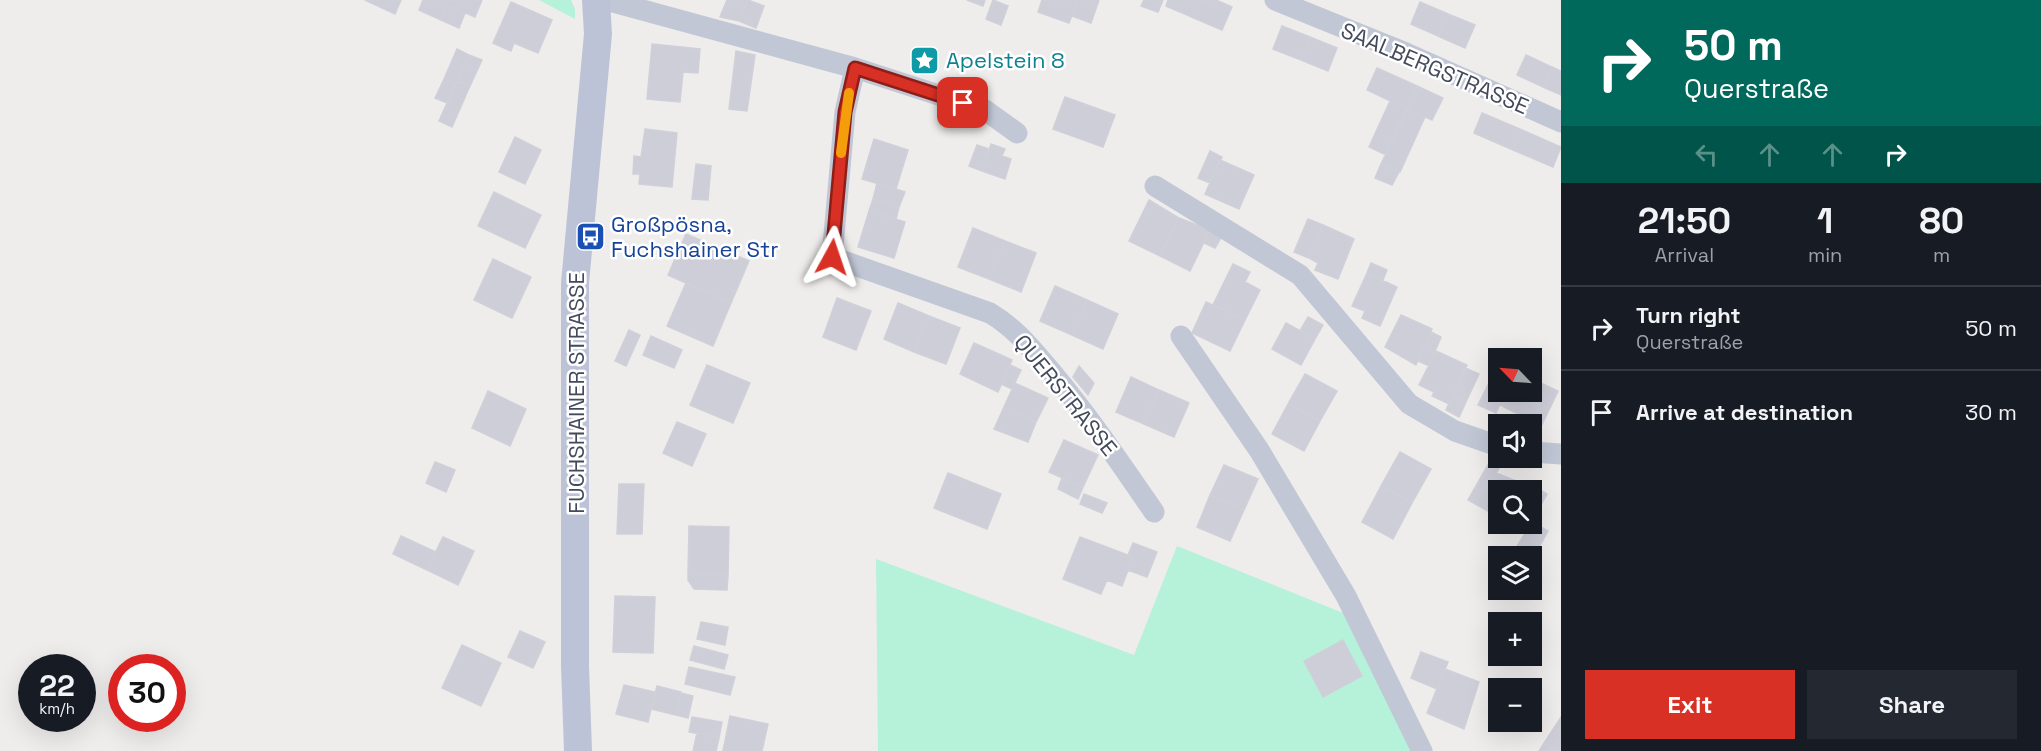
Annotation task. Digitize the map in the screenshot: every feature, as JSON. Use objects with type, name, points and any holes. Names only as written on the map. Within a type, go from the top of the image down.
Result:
[{"type":"street","name":"FUCHSHAINER STRASSE","points":[[578,751],[575,666],[575,283],[598,34],[596,0]]},
{"type":"street","points":[[606,0],[855,68],[985,110],[1017,133]]},
{"type":"street","name":"SAALBERGSTRASSE","points":[[1275,0],[1406,53],[1561,123]]},
{"type":"street","name":"QUERSTRASSE","points":[[855,68],[845,112],[832,257],[990,313],[1008,324],[1064,387],[1117,457],[1154,512]]},
{"type":"street","points":[[1155,186],[1300,275],[1409,404],[1455,431],[1488,443]]},
{"type":"street","points":[[1181,336],[1259,450],[1346,596],[1422,751]]},
{"type":"street","points":[[1542,453],[1561,454]]},
{"type":"green space","points":[[539,0],[571,0],[575,9],[575,19]]},
{"type":"green space","points":[[1177,546],[1343,613],[1412,751],[878,751],[876,559],[1134,655]]},
{"type":"building","points":[[365,0],[401,0],[395,14]]},
{"type":"building","points":[[423,0],[482,0],[475,17],[447,5],[441,20],[419,10]]},
{"type":"building","points":[[727,0],[748,0],[739,21],[720,17]]},
{"type":"building","points":[[748,0],[764,6],[756,28],[739,21]]},
{"type":"building","points":[[967,0],[985,0],[983,6]]},
{"type":"building","points":[[993,0],[1008,6],[1001,25],[986,19]]},
{"type":"building","points":[[1042,0],[1078,0],[1069,23],[1038,12]]},
{"type":"building","points":[[1078,0],[1099,0],[1091,23],[1072,16]]},
{"type":"building","points":[[1144,0],[1163,0],[1158,12],[1141,6]]},
{"type":"building","points":[[1168,0],[1202,0],[1194,18],[1166,6]]},
{"type":"building","points":[[1202,0],[1216,0],[1232,7],[1222,30],[1194,18]]},
{"type":"building","points":[[511,2],[552,20],[538,53],[514,43],[511,51],[493,43]]},
{"type":"building","points":[[1420,2],[1448,14],[1438,36],[1411,24]]},
{"type":"building","points":[[447,5],[465,13],[459,28],[441,20]]},
{"type":"building","points":[[1448,14],[1475,25],[1465,48],[1438,36]]},
{"type":"building","points":[[1282,26],[1310,37],[1301,60],[1273,49]]},
{"type":"building","points":[[1310,37],[1337,48],[1328,71],[1301,60]]},
{"type":"building","points":[[652,44],[700,49],[698,73],[683,72],[680,102],[647,99]]},
{"type":"building","points":[[457,49],[469,55],[456,84],[444,79]]},
{"type":"building","points":[[736,51],[755,55],[747,111],[729,109]]},
{"type":"building","points":[[469,55],[482,60],[470,86],[457,81]]},
{"type":"building","points":[[1526,55],[1552,67],[1543,87],[1517,75]]},
{"type":"building","points":[[1552,67],[1561,71],[1561,95],[1543,87]]},
{"type":"building","points":[[1377,68],[1417,86],[1407,109],[1367,90]]},
{"type":"building","points":[[444,79],[456,84],[447,103],[435,98]]},
{"type":"building","points":[[457,81],[470,86],[452,127],[439,121]]},
{"type":"building","points":[[1417,86],[1443,98],[1432,120],[1407,109]]},
{"type":"building","points":[[1065,97],[1115,115],[1103,147],[1053,129]]},
{"type":"building","points":[[1390,101],[1407,109],[1386,155],[1369,147]]},
{"type":"building","points":[[1407,109],[1425,117],[1400,172],[1381,164]]},
{"type":"building","points":[[1482,113],[1522,130],[1513,150],[1474,133]]},
{"type":"building","points":[[645,129],[677,133],[672,187],[639,184],[640,174],[633,174],[634,156],[641,157]]},
{"type":"building","points":[[1522,130],[1561,147],[1553,167],[1513,150]]},
{"type":"building","points":[[515,137],[541,150],[525,184],[499,172]]},
{"type":"building","points":[[874,139],[908,150],[896,189],[862,179]]},
{"type":"building","points":[[991,144],[1005,149],[1002,156],[1011,159],[1005,179],[982,171]]},
{"type":"building","points":[[977,145],[989,149],[982,171],[969,166]]},
{"type":"building","points":[[1210,151],[1222,157],[1210,183],[1198,178]]},
{"type":"building","points":[[1220,160],[1254,175],[1239,209],[1205,194]]},
{"type":"building","points":[[696,164],[711,166],[708,200],[692,199]]},
{"type":"building","points":[[1381,164],[1399,172],[1392,185],[1375,178]]},
{"type":"building","points":[[877,183],[905,192],[899,207],[873,199]]},
{"type":"building","points":[[494,192],[541,215],[525,248],[478,226]]},
{"type":"building","points":[[873,199],[899,207],[896,219],[869,211]]},
{"type":"building","points":[[1149,200],[1179,218],[1160,256],[1129,241]]},
{"type":"building","points":[[869,211],[905,222],[894,258],[858,247]]},
{"type":"building","points":[[1179,218],[1210,230],[1190,271],[1160,256]]},
{"type":"building","points":[[1308,219],[1323,225],[1309,258],[1294,252]]},
{"type":"building","points":[[1323,225],[1354,239],[1338,279],[1315,270],[1318,263],[1309,258]]},
{"type":"building","points":[[973,228],[1005,241],[989,279],[958,267]]},
{"type":"building","points":[[1210,230],[1222,236],[1215,248],[1204,243]]},
{"type":"building","points":[[686,234],[749,261],[731,303],[668,275]]},
{"type":"building","points":[[1005,241],[1036,253],[1021,292],[989,279]]},
{"type":"building","points":[[493,259],[531,277],[512,318],[474,300]]},
{"type":"building","points":[[1371,263],[1387,270],[1383,280],[1367,273]]},
{"type":"building","points":[[1233,264],[1250,272],[1245,282],[1260,290],[1245,320],[1213,305]]},
{"type":"building","points":[[1367,273],[1397,287],[1380,326],[1362,318],[1365,311],[1352,306]]},
{"type":"building","points":[[686,283],[731,303],[713,346],[667,326]]},
{"type":"building","points":[[1055,286],[1087,300],[1072,335],[1040,321]]},
{"type":"building","points":[[837,298],[871,311],[856,350],[823,337]]},
{"type":"building","points":[[1087,300],[1118,314],[1103,349],[1072,335]]},
{"type":"building","points":[[1206,302],[1245,320],[1230,351],[1192,333]]},
{"type":"building","points":[[898,303],[929,316],[914,352],[884,339]]},
{"type":"building","points":[[1401,315],[1432,329],[1416,365],[1385,347]]},
{"type":"building","points":[[929,316],[960,328],[946,364],[914,352]]},
{"type":"building","points":[[1308,317],[1323,325],[1315,339],[1300,331]]},
{"type":"building","points":[[1286,323],[1315,339],[1301,365],[1272,349]]},
{"type":"building","points":[[629,330],[640,335],[626,366],[615,361]]},
{"type":"building","points":[[1431,332],[1441,337],[1429,366],[1418,361]]},
{"type":"building","points":[[651,336],[682,350],[674,368],[643,355]]},
{"type":"building","points":[[974,343],[1012,360],[998,392],[960,374]]},
{"type":"building","points":[[1436,351],[1467,365],[1449,404],[1432,396],[1434,392],[1419,385]]},
{"type":"building","points":[[707,365],[750,383],[733,423],[690,405]]},
{"type":"building","points":[[1010,365],[1021,370],[1012,389],[1001,384]]},
{"type":"building","points":[[1079,366],[1094,383],[1088,395],[1073,377]]},
{"type":"building","points":[[1465,368],[1479,374],[1466,402],[1453,395]]},
{"type":"building","points":[[1305,374],[1337,391],[1320,421],[1288,404]]},
{"type":"building","points":[[1131,377],[1159,390],[1144,424],[1116,412]]},
{"type":"building","points":[[1015,383],[1048,398],[1036,422],[1004,407]]},
{"type":"building","points":[[1542,384],[1558,391],[1542,425],[1542,414],[1519,414],[1512,411],[1516,402],[1542,402]]},
{"type":"building","points":[[1486,389],[1488,390],[1488,402],[1501,402],[1496,413],[1478,405]]},
{"type":"building","points":[[1159,390],[1189,403],[1174,437],[1144,424]]},
{"type":"building","points":[[488,391],[526,409],[510,446],[472,428]]},
{"type":"building","points":[[1453,395],[1466,402],[1459,417],[1446,410]]},
{"type":"building","points":[[1501,402],[1516,402],[1512,411],[1500,405]]},
{"type":"building","points":[[1288,404],[1320,421],[1304,451],[1272,434]]},
{"type":"building","points":[[1004,407],[1036,422],[1028,442],[994,429]]},
{"type":"building","points":[[677,422],[706,434],[692,466],[663,453]]},
{"type":"building","points":[[1064,440],[1098,455],[1083,487],[1049,472]]},
{"type":"building","points":[[1400,452],[1431,469],[1412,503],[1381,486]]},
{"type":"building","points":[[435,462],[455,470],[446,492],[426,483]]},
{"type":"building","points":[[1224,465],[1258,479],[1244,510],[1210,495]]},
{"type":"building","points":[[1488,465],[1488,468],[1499,468],[1496,473],[1514,480],[1488,480],[1488,511],[1468,500]]},
{"type":"building","points":[[948,473],[1001,494],[987,529],[934,508]]},
{"type":"building","points":[[1062,478],[1083,487],[1078,499],[1058,489]]},
{"type":"building","points":[[619,484],[644,484],[642,534],[617,534]]},
{"type":"building","points":[[1381,486],[1412,503],[1393,539],[1362,522]]},
{"type":"building","points":[[1542,491],[1547,494],[1542,503]]},
{"type":"building","points":[[1084,494],[1107,503],[1102,513],[1080,504]]},
{"type":"building","points":[[1210,495],[1244,510],[1230,541],[1197,527]]},
{"type":"building","points":[[689,526],[729,527],[728,575],[688,574]]},
{"type":"building","points":[[1542,528],[1548,531],[1540,546],[1517,546],[1525,534],[1542,534]]},
{"type":"building","points":[[401,536],[436,552],[427,570],[393,554]]},
{"type":"building","points":[[443,537],[474,551],[458,585],[427,570]]},
{"type":"building","points":[[1080,537],[1133,557],[1122,586],[1107,580],[1101,594],[1063,579]]},
{"type":"building","points":[[1133,543],[1157,552],[1147,577],[1128,570],[1133,557],[1128,555]]},
{"type":"building","points":[[688,574],[728,575],[727,590],[694,589],[688,580]]},
{"type":"building","points":[[615,596],[655,597],[653,653],[613,652]]},
{"type":"building","points":[[701,622],[728,627],[725,645],[697,639]]},
{"type":"building","points":[[520,631],[545,642],[533,668],[508,657]]},
{"type":"building","points":[[1343,640],[1362,676],[1323,697],[1304,661]]},
{"type":"building","points":[[462,645],[501,663],[481,706],[442,688]]},
{"type":"building","points":[[694,646],[728,655],[724,669],[690,660]]},
{"type":"building","points":[[1421,652],[1448,662],[1437,689],[1411,678]]},
{"type":"building","points":[[689,667],[735,677],[730,695],[685,684]]},
{"type":"building","points":[[1445,669],[1479,682],[1464,729],[1427,713]]},
{"type":"building","points":[[624,685],[655,692],[648,722],[616,714]]},
{"type":"building","points":[[657,686],[681,692],[676,715],[651,709]]},
{"type":"building","points":[[681,693],[693,696],[688,718],[676,715]]},
{"type":"building","points":[[730,716],[768,724],[762,751],[723,751]]},
{"type":"building","points":[[692,717],[722,722],[719,738],[689,732]]},
{"type":"building","points":[[1561,717],[1561,751],[1557,751],[1544,743]]},
{"type":"building","points":[[697,733],[719,738],[716,751],[693,751]]},
{"type":"building","points":[[1544,743],[1557,751],[1539,751]]},
{"type":"slow traffic","points":[[841,153],[849,93]]},
{"type":"place","name":"Apelstein 8","points":[[925,60]]},
{"type":"place","name":"Großpösna, Fuchshainer Str","points":[[590,237]]},
{"type":"route","points":[[832,257],[845,112],[855,68],[963,103]]}]
